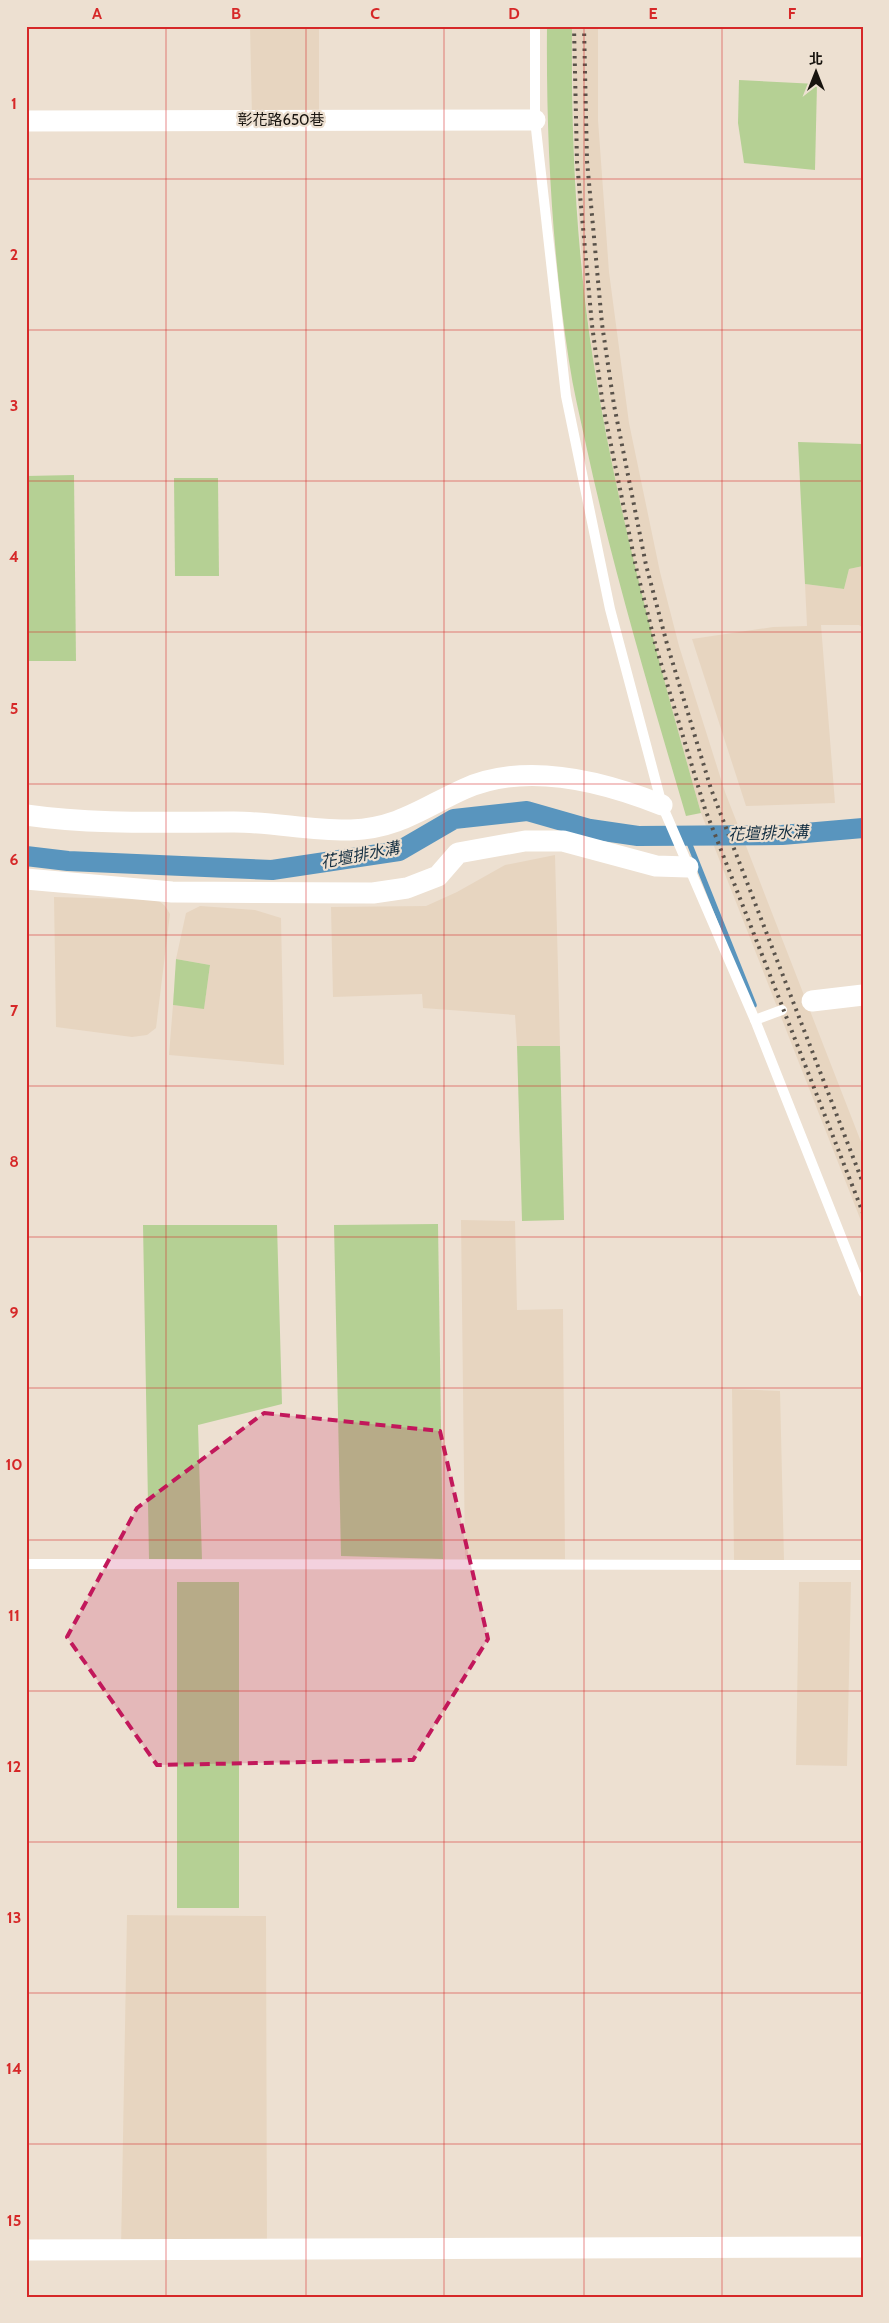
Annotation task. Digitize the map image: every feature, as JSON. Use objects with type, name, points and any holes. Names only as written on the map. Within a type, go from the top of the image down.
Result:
[{"type":"street","name":"彰花路650巷","points":[[26,121],[535,120]]},
{"type":"street","points":[[26,815],[58,820],[153,824],[236,822],[352,830],[382,826],[408,819],[465,788],[497,780],[536,774],[586,781],[634,794],[664,809]]},
{"type":"street","points":[[26,879],[172,892],[373,893],[407,888],[438,876],[458,853],[524,841],[563,841],[656,866],[685,860]]},
{"type":"street","points":[[812,1001],[863,995]]},
{"type":"street","points":[[26,2250],[863,2247]]},
{"type":"lane","points":[[535,26],[535,120],[566,396],[610,608],[664,809],[755,1020],[863,1292]]},
{"type":"lane","points":[[755,1020],[782,1010]]},
{"type":"lane","points":[[26,1564],[863,1565]]},
{"type":"highlighted area","points":[[264,1413],[440,1431],[488,1639],[413,1760],[157,1765],[67,1637],[137,1508]]},
{"type":"shaded area","points":[[250,26],[319,26],[319,117],[252,117]]},
{"type":"shaded area","points":[[572,26],[598,26],[598,120],[609,272],[629,423],[660,572],[679,646],[725,792],[863,1147],[863,1226],[701,813],[644,608],[614,475],[593,359],[584,289],[574,147]]},
{"type":"shaded area","points":[[863,566],[863,628],[859,625],[821,625],[835,803],[746,806],[692,639],[773,627],[807,626],[805,584],[844,589],[849,569]]},
{"type":"shaded area","points":[[555,855],[560,1046],[517,1046],[515,1015],[423,1008],[422,994],[333,997],[331,907],[426,906],[457,892],[505,865]]},
{"type":"shaded area","points":[[54,897],[158,900],[165,906],[170,914],[156,1028],[147,1035],[132,1037],[56,1027]]},
{"type":"shaded area","points":[[200,906],[255,910],[281,918],[284,1065],[169,1055],[173,1005],[204,1008],[210,965],[176,959],[186,913]]},
{"type":"shaded area","points":[[461,1220],[515,1221],[517,1310],[563,1309],[565,1559],[465,1559]]},
{"type":"shaded area","points":[[732,1389],[780,1391],[784,1560],[734,1560]]},
{"type":"shaded area","points":[[799,1582],[851,1582],[847,1766],[796,1765]]},
{"type":"shaded area","points":[[127,1915],[266,1916],[267,2249],[121,2249]]},
{"type":"green space","points":[[547,26],[572,26],[572,109],[576,193],[587,318],[603,417],[627,531],[640,587],[701,813],[686,816],[620,585],[597,492],[571,372],[558,278],[551,194]]},
{"type":"green space","points":[[739,80],[817,84],[815,170],[744,163],[738,123]]},
{"type":"green space","points":[[798,442],[863,444],[863,566],[849,569],[844,589],[805,584]]},
{"type":"green space","points":[[74,475],[76,661],[26,661],[26,476]]},
{"type":"green space","points":[[174,478],[218,478],[219,576],[175,576]]},
{"type":"green space","points":[[176,959],[210,965],[204,1009],[173,1005]]},
{"type":"green space","points":[[517,1046],[560,1046],[564,1220],[522,1221]]},
{"type":"green space","points":[[438,1224],[443,1559],[341,1556],[334,1225]]},
{"type":"green space","points":[[143,1225],[277,1225],[282,1404],[198,1425],[202,1560],[149,1559]]},
{"type":"green space","points":[[177,1582],[239,1582],[239,1908],[177,1908]]},
{"type":"waterway","name":"花壇排水溝","points":[[26,856],[68,861],[272,870],[399,851],[454,819],[527,811],[590,829],[638,836],[782,835],[863,828]]},
{"type":"waterway","points":[[686,835],[754,1005]]},
{"type":"railway","points":[[574,26],[577,162],[592,325],[603,406],[636,567],[656,647],[705,809],[863,1213]]},
{"type":"railway","points":[[584,26],[587,161],[602,324],[614,405],[646,565],[667,644],[711,789],[863,1183]]}]
